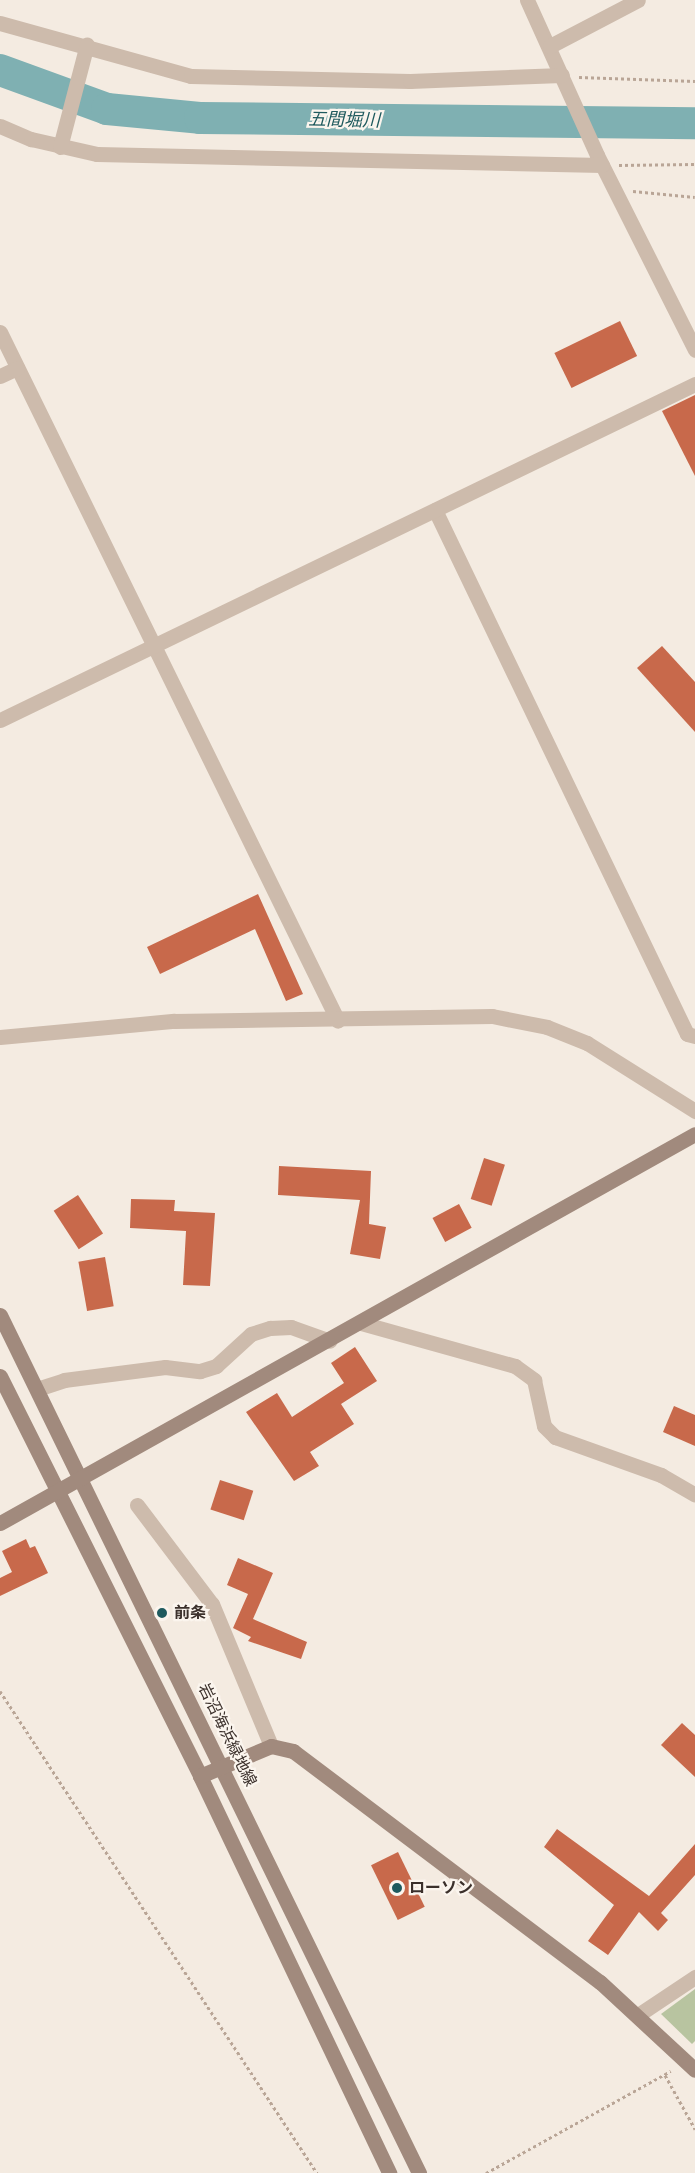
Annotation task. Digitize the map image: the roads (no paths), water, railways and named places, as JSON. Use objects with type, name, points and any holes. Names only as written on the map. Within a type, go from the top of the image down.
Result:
[{"type":"main road","points":[[0,1523],[330,1341],[695,1134]]},
{"type":"main road","name":"岩沼海浜緑地線","points":[[0,1315],[419,2173]]},
{"type":"main road","points":[[0,1376],[200,1776],[389,2173]]},
{"type":"main road","points":[[200,1776],[221,1765],[271,1746],[292,1751],[638,2015],[695,2070]]},
{"type":"street","points":[[527,0],[550,46],[599,160],[695,350]]},
{"type":"street","points":[[550,46],[638,0]]},
{"type":"street","points":[[0,23],[85,50],[191,76],[410,81],[564,78]]},
{"type":"street","points":[[61,144],[85,50]]},
{"type":"street","points":[[0,126],[97,154],[599,160]]},
{"type":"street","points":[[0,332],[338,1021]]},
{"type":"street","points":[[0,376],[17,368]]},
{"type":"street","points":[[0,720],[695,384]]},
{"type":"street","points":[[435,510],[687,1034],[695,1036]]},
{"type":"street","points":[[0,1037],[174,1021],[338,1021],[492,1016],[548,1027],[587,1043],[695,1110]]},
{"type":"street","points":[[362,1323],[515,1366],[534,1380],[544,1426],[555,1437],[661,1475],[695,1495]]},
{"type":"street","points":[[37,1389],[64,1380],[165,1367],[200,1371],[216,1366],[251,1334],[270,1328],[291,1327],[330,1341]]},
{"type":"street","points":[[137,1505],[212,1604],[271,1746]]},
{"type":"street","points":[[638,2015],[695,1977]]},
{"type":"waterway","name":"五間堀川","points":[[0,70],[107,109],[200,118],[695,123]]},
{"type":"place","name":"前条","points":[[162,1613]]},
{"type":"place","name":"ローソン","points":[[397,1888]]}]
